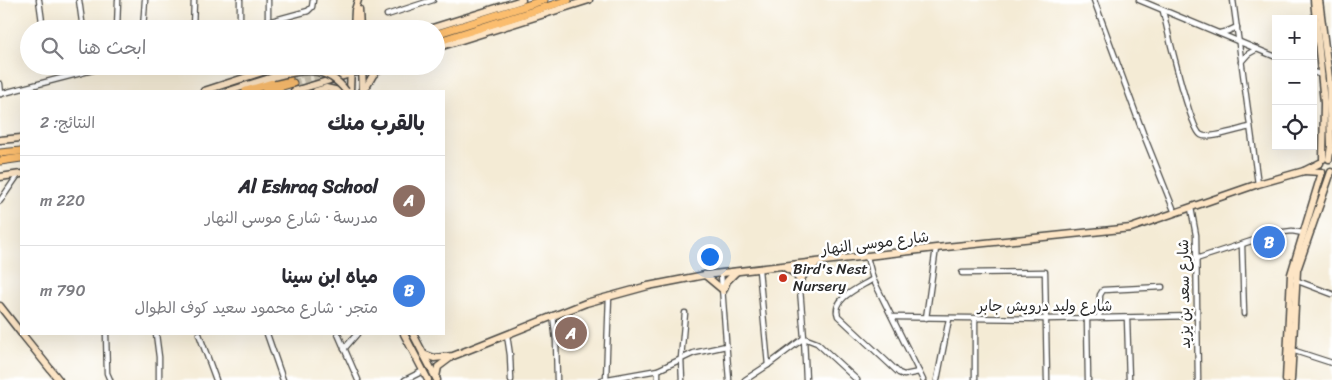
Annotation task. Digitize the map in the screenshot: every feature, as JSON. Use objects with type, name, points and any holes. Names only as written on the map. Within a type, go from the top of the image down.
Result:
[{"type":"main road","points":[[445,31],[544,0]]},
{"type":"main road","points":[[445,39],[568,0]]},
{"type":"main road","points":[[250,90],[291,80],[268,90]]},
{"type":"main road","points":[[0,152],[20,151]]},
{"type":"main road","points":[[0,161],[19,159]]},
{"type":"street","points":[[39,0],[42,20]]},
{"type":"street","points":[[80,0],[82,20]]},
{"type":"street","points":[[117,20],[118,0]]},
{"type":"street","points":[[144,20],[145,0]]},
{"type":"street","points":[[193,20],[194,0]]},
{"type":"street","points":[[240,0],[241,20]]},
{"type":"street","points":[[268,0],[268,20]]},
{"type":"street","points":[[272,20],[308,11],[312,7],[313,0]]},
{"type":"street","points":[[358,0],[359,20]]},
{"type":"street","points":[[354,20],[358,0]]},
{"type":"street","points":[[386,15],[433,0]]},
{"type":"street","points":[[445,24],[522,0]]},
{"type":"street","points":[[445,45],[589,0]]},
{"type":"street","points":[[1094,0],[1175,213]]},
{"type":"street","points":[[1139,0],[1272,55]]},
{"type":"street","points":[[1233,0],[1258,184]]},
{"type":"street","points":[[1314,0],[1328,160]]},
{"type":"street","points":[[1286,380],[1290,280],[1322,172],[1319,166],[1328,160],[1331,146],[1330,79],[1319,0]]},
{"type":"street","points":[[1163,11],[1192,120],[1198,133],[1204,136],[1211,136],[1250,127]]},
{"type":"street","points":[[1218,33],[1237,27]]},
{"type":"street","points":[[1241,62],[1248,54],[1257,49]]},
{"type":"street","points":[[1317,73],[1322,75]]},
{"type":"street","points":[[0,84],[1,94],[66,75]]},
{"type":"street","points":[[207,90],[252,75]]},
{"type":"street","points":[[232,90],[281,75]]},
{"type":"street","points":[[325,75],[335,80],[345,90]]},
{"type":"street","points":[[328,80],[330,75]]},
{"type":"street","points":[[297,90],[347,75]]},
{"type":"street","points":[[350,90],[351,75]]},
{"type":"street","points":[[363,75],[364,90]]},
{"type":"street","points":[[365,90],[373,75]]},
{"type":"street","points":[[319,90],[326,88],[335,90]]},
{"type":"street","points":[[0,140],[20,138]]},
{"type":"street","name":"شارع موسى النهار","points":[[433,379],[438,367],[453,356],[553,315],[609,296],[705,275],[936,248],[1122,230],[1143,225],[1258,184],[1304,171],[1328,160]]},
{"type":"street","name":"شارع موسى النهار","points":[[1304,171],[1322,172],[1331,176]]},
{"type":"street","points":[[0,177],[20,174]]},
{"type":"street","points":[[0,201],[20,174]]},
{"type":"street","points":[[1291,380],[1295,280],[1308,234],[1331,176]]},
{"type":"street","name":"شارع سعد بن يزيد","points":[[1191,208],[1196,235],[1198,380]]},
{"type":"street","points":[[1196,259],[1286,231],[1303,233]]},
{"type":"street","points":[[1242,245],[1244,314]]},
{"type":"street","points":[[926,318],[936,248]]},
{"type":"street","points":[[867,257],[873,279],[923,380]]},
{"type":"street","points":[[800,281],[807,271],[817,263]]},
{"type":"street","points":[[798,265],[806,380]]},
{"type":"street","points":[[783,267],[796,274],[800,281]]},
{"type":"street","points":[[759,270],[768,365]]},
{"type":"street","points":[[723,291],[727,281],[736,272]]},
{"type":"street","points":[[962,273],[1045,272],[1048,380]]},
{"type":"street","points":[[721,274],[729,380]]},
{"type":"street","points":[[705,275],[723,291]]},
{"type":"street","points":[[873,279],[840,300],[836,310],[838,316],[901,374],[920,372]]},
{"type":"street","points":[[1295,280],[1332,294]]},
{"type":"street","points":[[1099,318],[1100,295],[1103,290],[1162,287]]},
{"type":"street","points":[[609,296],[605,379],[658,370],[682,358],[726,346]]},
{"type":"street","points":[[0,306],[20,331]]},
{"type":"street","points":[[682,380],[685,313]]},
{"type":"street","points":[[553,315],[557,380]]},
{"type":"street","name":"شارع وليد درويش جابر","points":[[893,317],[1087,319],[1196,316]]},
{"type":"street","points":[[1126,318],[1128,380]]},
{"type":"street","points":[[937,380],[949,319]]},
{"type":"street","points":[[975,319],[975,380]]},
{"type":"street","points":[[1087,319],[1088,380]]},
{"type":"street","points":[[24,335],[59,380]]},
{"type":"street","points":[[106,335],[107,373],[110,380]]},
{"type":"street","points":[[156,335],[159,380]]},
{"type":"street","points":[[199,335],[216,380]]},
{"type":"street","points":[[266,335],[283,380]]},
{"type":"street","points":[[338,335],[358,380]]},
{"type":"street","points":[[344,349],[356,335]]},
{"type":"street","points":[[405,335],[423,371],[433,379]]},
{"type":"street","points":[[414,335],[433,379]]},
{"type":"street","points":[[507,335],[511,380]]},
{"type":"street","points":[[745,380],[804,338]]},
{"type":"street","points":[[804,338],[817,344],[856,379]]},
{"type":"street","points":[[1292,350],[1332,363]]},
{"type":"street","name":"شارع موسى النهار","points":[[423,354],[434,358],[453,356]]},
{"type":"street","points":[[658,370],[658,380]]},
{"type":"street","points":[[405,380],[423,371]]},
{"type":"tunnel","points":[[289,78],[299,75]]},
{"type":"tunnel","points":[[293,83],[321,75]]},
{"type":"place","name":"مياه ابن سينا","points":[[1269,242]]},
{"type":"place","name":"Bird's Nest Nursery","points":[[783,278]]},
{"type":"place","name":"Al Eshraq School","points":[[571,333]]}]
